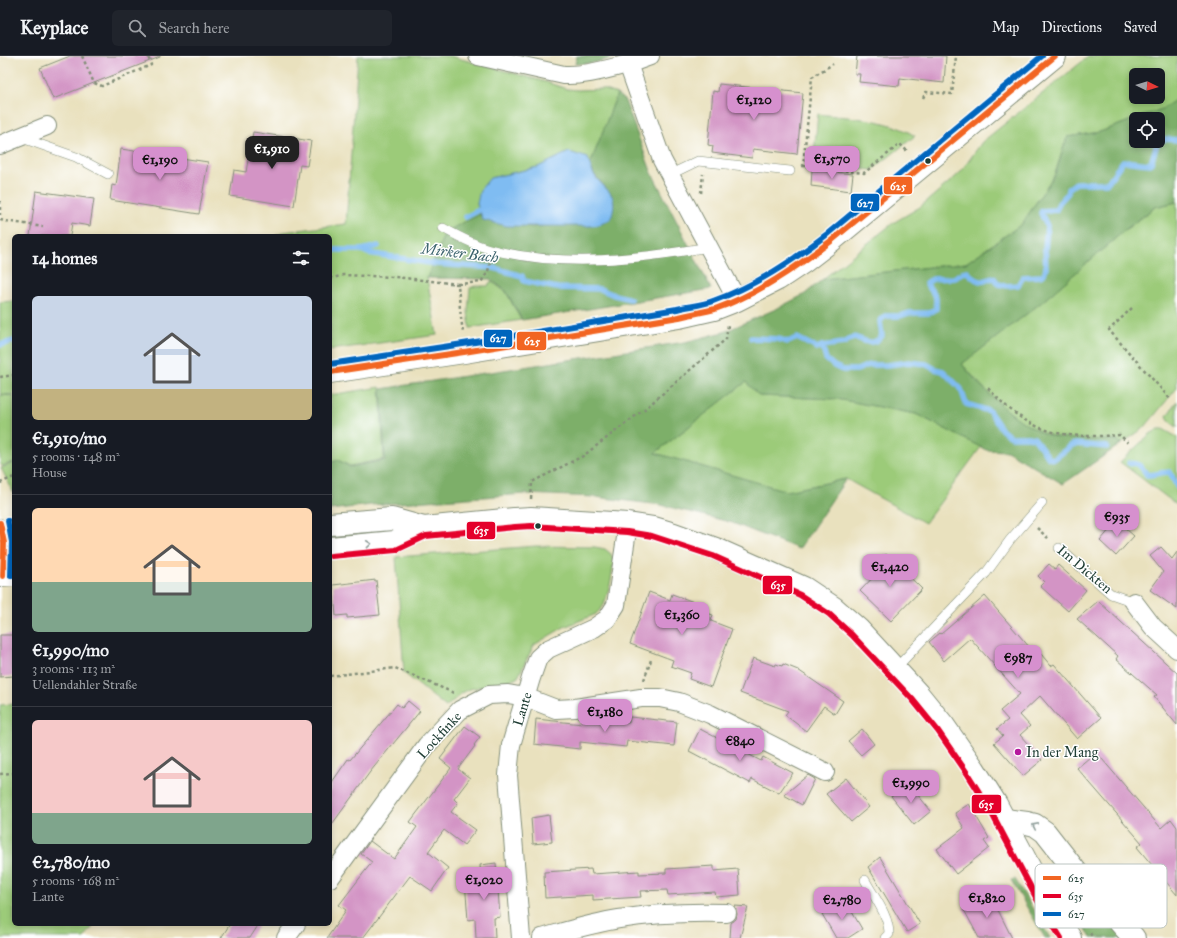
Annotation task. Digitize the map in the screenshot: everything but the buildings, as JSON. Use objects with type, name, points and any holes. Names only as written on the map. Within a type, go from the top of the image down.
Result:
[{"type":"main road","points":[[332,372],[679,317],[714,309],[737,300],[778,279],[831,241],[1054,56]]},
{"type":"main road","points":[[332,548],[395,542],[424,528],[514,519],[531,518],[628,524],[667,532],[709,546],[804,588],[834,608],[858,629],[896,668],[944,726],[974,770],[1005,820],[1035,877]]},
{"type":"main road","points":[[332,524],[392,519],[424,528]]},
{"type":"main road","points":[[1005,820],[1020,821],[1034,825],[1045,832],[1070,864]]},
{"type":"main road","points":[[1018,844],[1036,844],[1057,848]]},
{"type":"main road","points":[[1064,928],[1070,938]]},
{"type":"main road","points":[[1125,928],[1134,938]]},
{"type":"street","points":[[478,56],[564,75],[576,76],[628,64],[650,56]]},
{"type":"street","points":[[628,64],[662,160],[737,300]]},
{"type":"street","points":[[0,145],[47,126]]},
{"type":"street","name":"Lante","points":[[521,938],[508,775],[511,744],[530,678],[538,658],[548,649],[594,628],[607,619],[616,605],[628,524]]},
{"type":"street","name":"Im Dickten","points":[[1134,602],[1153,627],[1177,649]]},
{"type":"street","name":"Lockfinke","points":[[332,875],[427,745],[460,710],[489,696],[508,694],[525,697],[556,709],[575,708],[642,698],[660,698],[679,702],[710,714],[825,772]]},
{"type":"street","points":[[542,938],[580,927],[620,919],[670,913],[727,913]]},
{"type":"street","points":[[286,938],[295,926]]},
{"type":"lane","points":[[21,137],[76,157],[108,174]]},
{"type":"lane","points":[[669,175],[698,161],[790,171]]},
{"type":"lane","points":[[443,228],[460,238],[492,250],[530,257],[597,260],[630,259],[709,247]]},
{"type":"lane","points":[[896,668],[986,573],[1010,540],[1042,503]]},
{"type":"lane","points":[[1,527],[6,550],[6,576]]},
{"type":"lane","name":"Im Dickten","points":[[1059,548],[1111,594],[1134,602]]},
{"type":"lane","points":[[865,880],[886,918],[889,927],[889,934],[885,938]]},
{"type":"path","points":[[82,56],[94,83],[102,86],[151,65],[148,56]]},
{"type":"path","points":[[923,98],[926,92],[952,94],[956,56]]},
{"type":"path","points":[[803,166],[812,78],[833,64]]},
{"type":"path","points":[[83,69],[87,67]]},
{"type":"path","points":[[790,171],[793,165],[864,172],[900,144],[907,151]]},
{"type":"path","points":[[700,200],[704,162]]},
{"type":"path","points":[[0,201],[0,216]]},
{"type":"path","points":[[0,220],[43,227]]},
{"type":"path","points":[[332,278],[343,275],[395,277],[458,284],[481,282],[488,272]]},
{"type":"path","points":[[458,284],[464,335]]},
{"type":"path","points":[[1132,308],[1109,330],[1172,400]]},
{"type":"path","points":[[530,493],[532,482],[583,456],[664,393],[726,339],[728,324]]},
{"type":"path","points":[[0,377],[12,375]]},
{"type":"path","points":[[988,388],[1020,417],[1033,426],[1052,433],[1072,436],[1120,435],[1128,443]]},
{"type":"path","points":[[0,483],[12,478]]},
{"type":"path","name":"Im Dickten","points":[[1028,519],[1059,548]]},
{"type":"path","points":[[332,676],[395,668],[476,701]]},
{"type":"path","points":[[0,774],[12,773]]},
{"type":"green space","points":[[358,56],[450,56],[567,89],[603,89],[617,94],[590,165],[588,158],[569,152],[538,167],[490,178],[477,204],[480,214],[445,233],[427,278],[437,335],[332,350],[332,234],[280,234],[284,232],[346,224]]},
{"type":"green space","points":[[577,56],[612,56],[613,58],[593,63],[575,64]]},
{"type":"green space","points":[[1089,56],[1177,56],[1177,99],[1162,109],[1154,112],[1129,112],[1129,121],[1100,132],[1067,137],[1055,174],[1022,224],[966,263],[823,279],[893,223],[920,207],[960,173],[982,142]]},
{"type":"green space","points":[[617,94],[625,101],[651,171],[711,289],[522,320],[506,291],[490,279],[427,278],[445,232],[480,214],[483,220],[532,227],[557,225],[612,195],[594,174],[590,165]]},
{"type":"green space","points":[[1177,99],[1177,202],[1155,207],[1125,230],[1042,302],[962,364],[992,397],[1031,427],[1057,437],[1118,440],[1121,444],[1063,484],[1007,451],[986,450],[916,414],[837,399],[759,396],[746,382],[655,453],[787,491],[846,479],[799,549],[730,522],[661,505],[595,497],[525,494],[371,505],[332,510],[332,462],[338,460],[350,467],[385,460],[381,389],[685,342],[724,332],[778,308],[805,294],[823,279],[966,263],[1022,224],[1055,174],[1067,137],[1100,132],[1129,121],[1129,148],[1165,148],[1165,112],[1154,112],[1162,109]]},
{"type":"green space","points":[[818,114],[881,122],[904,130],[915,136],[872,170],[813,164]]},
{"type":"green space","points":[[1177,202],[1177,388],[1144,428],[1121,444],[1118,440],[1071,439],[1056,437],[1042,433],[1016,418],[982,386],[962,364],[1042,302],[1125,230],[1155,207]]},
{"type":"green space","points":[[491,281],[506,292],[521,320],[470,328],[468,312],[470,288],[475,286],[488,286]]},
{"type":"green space","points":[[12,301],[12,395],[0,394],[0,302]]},
{"type":"green space","points":[[746,382],[759,396],[837,399],[916,414],[981,447],[925,523],[846,479],[787,491],[655,453]]},
{"type":"green space","points":[[380,387],[384,459],[350,466],[338,460],[332,462],[332,395]]},
{"type":"green space","points":[[0,395],[12,396],[12,463],[2,466],[0,464]]},
{"type":"green space","points":[[1177,401],[1177,427],[1170,422],[1167,416]]},
{"type":"green space","points":[[1159,429],[1163,429],[1177,437],[1177,505],[1120,462],[1150,434]]},
{"type":"green space","points":[[12,464],[12,490],[1,468]]},
{"type":"green space","points":[[398,529],[401,531],[332,539],[332,534]]},
{"type":"green space","points":[[536,546],[595,547],[605,549],[611,554],[614,562],[610,585],[604,605],[596,614],[564,627],[534,645],[518,677],[515,679],[470,689],[462,693],[446,707],[404,673],[396,557]]},
{"type":"green space","points":[[12,704],[12,926],[93,926],[84,938],[0,938],[0,705]]},
{"type":"green space","points":[[1015,879],[1035,913],[1035,921],[1011,880]]},
{"type":"green space","points":[[1039,928],[1044,928],[1050,938],[1045,938]]},
{"type":"green space","points":[[1085,928],[1116,928],[1125,938],[1091,938]]},
{"type":"water","points":[[569,152],[588,158],[593,173],[610,193],[614,202],[611,219],[599,225],[591,226],[507,226],[483,220],[477,204],[480,190],[490,178],[538,167]]},
{"type":"waterway","points":[[822,346],[844,343],[854,337],[872,342],[882,336],[880,321],[885,316],[900,316],[909,313],[929,313],[936,309],[936,297],[926,283],[933,279],[954,278],[966,271],[979,281],[994,278],[998,284],[1007,286],[1018,285],[1023,277],[1040,276],[1044,274],[1046,268],[1045,249],[1047,226],[1041,213],[1042,211],[1056,210],[1059,203],[1068,193],[1068,189],[1076,183],[1106,183],[1123,161],[1149,164],[1151,163],[1158,141],[1165,139],[1177,140]]},
{"type":"waterway","points":[[466,217],[479,210]]},
{"type":"waterway","points":[[362,250],[378,246]]},
{"type":"waterway","name":"Mirker Bach","points":[[332,250],[362,250],[368,253],[436,264],[494,268],[522,276],[524,281],[557,288],[600,289],[614,295],[630,299]]},
{"type":"waterway","name":"Mirker Bach","points":[[751,338],[778,339],[788,342],[797,338],[817,348],[822,346],[826,359],[834,366],[843,370],[857,370],[869,365],[887,365],[909,362],[926,364],[943,371],[961,389],[966,404],[989,411],[1002,430],[1008,435],[1012,437],[1034,438],[1049,458],[1054,459],[1072,445],[1076,444],[1107,447]]},
{"type":"waterway","name":"Mirker Bach","points":[[0,345],[12,342]]},
{"type":"waterway","name":"Mirker Bach","points":[[1129,463],[1140,466],[1147,475],[1170,472],[1177,487]]},
{"type":"transit line","name":"627","points":[[332,364],[677,309],[709,302],[728,295],[758,281],[799,255],[826,235],[1042,56]]},
{"type":"transit line","name":"625","points":[[332,372],[679,317],[715,309],[731,303],[776,280],[831,241],[1055,56]]},
{"type":"transit line","name":"627","points":[[8,521],[12,542],[11,576]]},
{"type":"transit line","name":"625","points":[[0,523],[4,543],[3,576]]},
{"type":"transit line","name":"635","points":[[332,556],[396,550],[426,536],[515,527],[531,526],[627,532],[652,536],[713,556],[800,595],[829,614],[852,635],[912,699],[938,731],[989,808],[1035,895]]},
{"type":"transit line","name":"635","points":[[1055,928],[1061,938]]},
{"type":"place","name":"In der Mang","points":[[1018,752]]}]
